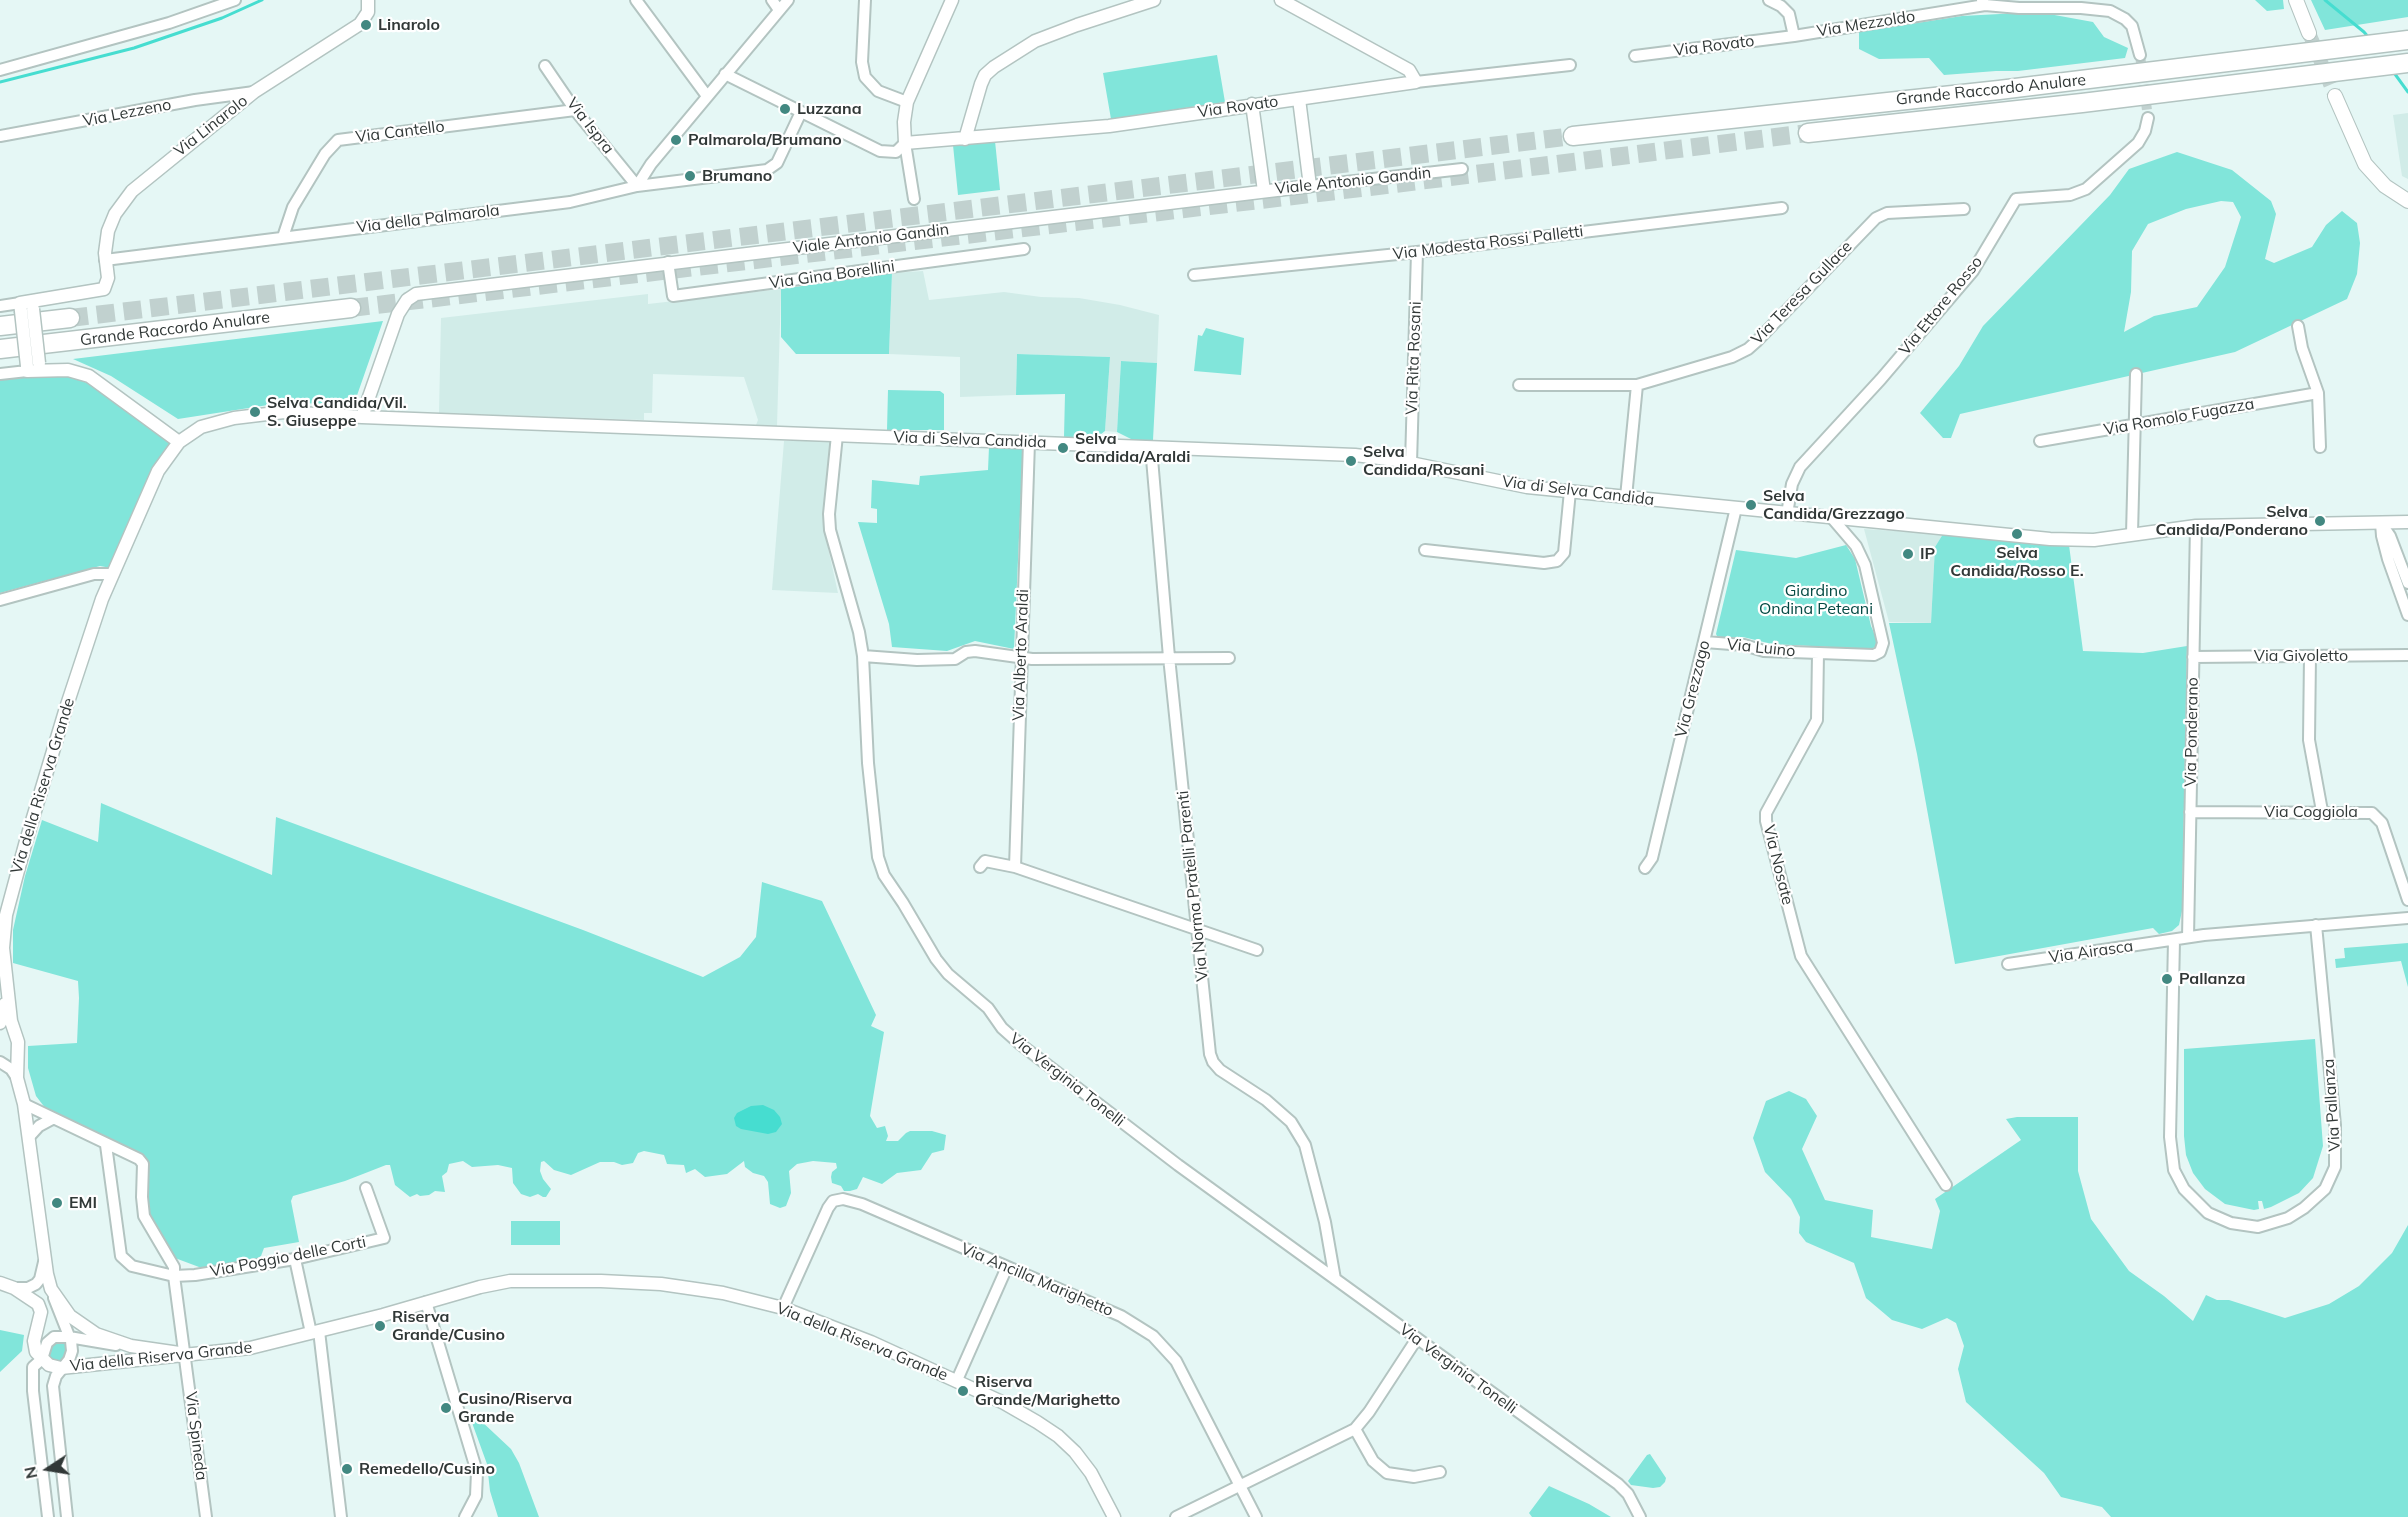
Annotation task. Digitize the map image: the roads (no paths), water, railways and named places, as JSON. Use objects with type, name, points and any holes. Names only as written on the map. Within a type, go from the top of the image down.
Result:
[{"type":"highway","name":"Grande Raccordo Anulare","points":[[1573,136],[1999,90],[2408,40]]},
{"type":"highway","name":"Grande Raccordo Anulare","points":[[1808,133],[2408,63]]},
{"type":"highway","name":"Grande Raccordo Anulare","points":[[0,350],[351,308]]},
{"type":"highway","name":"Grande Raccordo Anulare","points":[[0,326],[70,318]]},
{"type":"main road","points":[[2298,4],[2309,33]]},
{"type":"main road","points":[[2335,96],[2365,164],[2385,186],[2408,201]]},
{"type":"street","points":[[0,70],[159,26],[235,0]]},
{"type":"street","name":"Via Linarolo","points":[[27,306],[98,292],[105,288],[108,278],[105,260],[106,241],[111,222],[127,196],[154,171],[254,92],[360,24],[368,12],[368,0]]},
{"type":"street","points":[[636,0],[707,96]]},
{"type":"street","points":[[771,0],[780,10]]},
{"type":"street","points":[[637,186],[651,164],[788,0]]},
{"type":"street","points":[[866,0],[862,62],[865,77],[878,91],[907,102]]},
{"type":"street","points":[[914,199],[905,143],[904,122],[907,102],[952,0]]},
{"type":"street","points":[[965,139],[981,84],[994,67],[1035,41],[1154,0]]},
{"type":"street","points":[[1281,0],[1409,70],[1416,82]]},
{"type":"street","name":"Via Mezzoldo","points":[[1769,0],[1781,6],[1789,14],[1794,36],[1984,2],[2019,8],[2081,8],[2110,11],[2125,19],[2132,26],[2140,55]]},
{"type":"street","name":"Via Rovato","points":[[1635,56],[1794,36]]},
{"type":"street","name":"Via Rovato","points":[[905,143],[1109,126],[1416,82],[1570,65]]},
{"type":"street","name":"Via Ispra","points":[[545,66],[575,110],[637,186]]},
{"type":"street","points":[[725,74],[883,152],[897,151],[905,143]]},
{"type":"street","name":"Via Lezzeno","points":[[0,136],[195,100],[254,92]]},
{"type":"street","points":[[1299,99],[1310,186]]},
{"type":"street","points":[[1252,104],[1264,191]]},
{"type":"street","name":"Via Cantello","points":[[283,237],[293,207],[325,154],[338,140],[575,110]]},
{"type":"street","name":"Via della Palmarola","points":[[105,260],[570,202],[637,186],[772,168],[777,163],[801,112]]},
{"type":"street","name":"Via Ettore Rosso","points":[[1788,514],[1792,484],[1800,467],[1881,379],[1973,271],[2016,198],[2070,195],[2086,189],[2138,143],[2145,131],[2148,118]]},
{"type":"street","name":"Viale Antonio Gandin","points":[[362,417],[394,325],[401,308],[411,296],[438,290],[668,262],[1462,169]]},
{"type":"street","name":"Via Modesta Rossi Palletti","points":[[1194,275],[1417,252],[1782,208]]},
{"type":"street","name":"Via Teresa Gullace","points":[[1519,385],[1637,385],[1720,362],[1748,350],[1857,235],[1880,215],[1964,209]]},
{"type":"street","name":"Via Gina Borellini","points":[[668,262],[673,296],[1024,249]]},
{"type":"street","name":"Via Rita Rosani","points":[[1411,463],[1417,252]]},
{"type":"street","points":[[0,306],[27,306],[33,368]]},
{"type":"street","points":[[2298,326],[2302,348],[2318,393],[2320,447]]},
{"type":"street","points":[[0,374],[33,368],[73,370],[89,376],[179,441]]},
{"type":"street","points":[[2132,534],[2136,374]]},
{"type":"street","points":[[1626,497],[1637,385]]},
{"type":"street","name":"Via Romolo Fugazza","points":[[2040,441],[2318,393]]},
{"type":"street","name":"Via di Selva Candida","points":[[179,441],[201,427],[234,418],[284,412],[362,417],[1355,454],[1411,463],[1499,482],[1570,491],[2050,539],[2094,540],[2196,526],[2408,522]]},
{"type":"street","name":"Via Verginia Tonelli","points":[[837,435],[829,514],[830,530],[859,632],[863,656],[865,735],[880,866],[936,959],[948,974],[988,1008],[1002,1028],[1020,1044],[1169,1159],[1618,1484],[1628,1494],[1640,1517]]},
{"type":"street","name":"Via della Riserva Grande","points":[[51,1289],[24,1104],[17,1078],[18,1041],[11,1021],[3,939],[12,891],[66,708],[98,610],[158,471],[179,441]]},
{"type":"street","name":"Via Alberto Araldi","points":[[1015,867],[1020,658],[1029,442]]},
{"type":"street","name":"Via Norma Pratelli Parenti","points":[[1150,447],[1169,657],[1211,1058],[1220,1070],[1266,1100],[1291,1122],[1305,1145],[1325,1222],[1335,1279]]},
{"type":"street","points":[[1425,550],[1544,563],[1557,561],[1564,553],[1570,491]]},
{"type":"street","name":"Via Grezzago","points":[[1645,868],[1652,858],[1737,508]]},
{"type":"street","points":[[1818,653],[1874,655],[1883,648],[1863,560],[1856,546],[1832,518]]},
{"type":"street","points":[[2381,523],[2390,536],[2408,583]]},
{"type":"street","points":[[2381,523],[2386,553],[2408,615]]},
{"type":"street","name":"Via Ponderano","points":[[2188,937],[2196,526]]},
{"type":"street","points":[[0,600],[94,574],[112,574]]},
{"type":"street","name":"Via Luino","points":[[1705,642],[1744,645],[1764,651],[1818,653]]},
{"type":"street","points":[[863,656],[917,660],[955,659],[966,652],[975,651],[1020,658],[1229,658]]},
{"type":"street","name":"Via Nosate","points":[[1818,653],[1817,720],[1766,813],[1766,821],[1801,956],[1946,1185]]},
{"type":"street","name":"Via Givoletto","points":[[2193,657],[2408,655]]},
{"type":"street","points":[[2310,656],[2310,749],[2322,811]]},
{"type":"street","name":"Via Coggiola","points":[[2190,812],[2372,813],[2382,823],[2408,900]]},
{"type":"street","points":[[980,867],[985,861],[1015,867],[1257,950]]},
{"type":"street","points":[[2174,940],[2408,918]]},
{"type":"street","name":"Via Pallanza","points":[[2174,940],[2170,1137],[2174,1170],[2184,1189],[2208,1213],[2231,1223],[2258,1227],[2288,1218],[2304,1209],[2325,1189],[2335,1167],[2335,1125],[2316,925]]},
{"type":"street","name":"Via Airasca","points":[[2008,964],[2174,940]]},
{"type":"street","points":[[0,1023],[5,1010],[6,985]]},
{"type":"street","points":[[0,1062],[11,1069],[17,1078]]},
{"type":"street","points":[[24,1104],[139,1159],[143,1164],[144,1216],[174,1270]]},
{"type":"street","points":[[29,1137],[39,1126],[52,1119]]},
{"type":"street","name":"Via Poggio delle Corti","points":[[106,1145],[120,1251],[128,1263],[152,1271],[174,1270],[195,1275],[295,1259],[384,1238],[366,1188]]},
{"type":"street","name":"Via Ancilla Marighetto","points":[[783,1308],[828,1208],[837,1200],[847,1199],[1121,1316],[1146,1331],[1164,1346],[1185,1375],[1256,1517]]},
{"type":"street","points":[[14,1288],[28,1288],[36,1284],[40,1279],[45,1257]]},
{"type":"street","points":[[295,1259],[315,1332],[341,1517]]},
{"type":"street","points":[[957,1380],[1007,1267]]},
{"type":"street","name":"Via Spineda","points":[[174,1270],[206,1517]]},
{"type":"street","name":"Via della Riserva Grande","points":[[60,1368],[250,1348],[497,1283],[531,1279],[691,1288],[734,1295],[783,1308],[871,1342],[1004,1403],[1058,1436],[1086,1466],[1114,1517]]},
{"type":"street","points":[[0,1283],[36,1301],[40,1312],[34,1344],[42,1359],[60,1368]]},
{"type":"street","points":[[51,1289],[69,1337],[72,1354],[60,1368],[54,1380],[53,1389],[67,1517]]},
{"type":"street","points":[[51,1289],[70,1316],[86,1328],[131,1346]]},
{"type":"street","points":[[426,1302],[477,1472],[476,1496],[465,1517]]},
{"type":"street","points":[[48,1517],[32,1381],[33,1367],[42,1359],[45,1346],[50,1339],[69,1337],[186,1354]]},
{"type":"street","points":[[1176,1517],[1356,1429],[1416,1340]]},
{"type":"street","points":[[1356,1429],[1373,1461],[1388,1473],[1414,1477],[1440,1472]]},
{"type":"waterway","points":[[0,82],[134,48],[222,18],[262,0]]},
{"type":"waterway","points":[[2325,0],[2369,38]]},
{"type":"waterway","points":[[2392,70],[2408,92]]},
{"type":"tunnel","points":[[2309,33],[2335,96]]},
{"type":"tunnel","points":[[2140,55],[2148,118]]},
{"type":"tunnel","points":[[351,308],[1808,133]]},
{"type":"tunnel","points":[[70,318],[1573,136]]},
{"type":"place","name":"Linarolo","points":[[366,25]]},
{"type":"place","name":"Luzzana","points":[[785,109]]},
{"type":"place","name":"Palmarola/Brumano","points":[[676,140]]},
{"type":"place","name":"Brumano","points":[[690,176]]},
{"type":"place","name":"Selva Candida/Vil. S. Giuseppe","points":[[255,412]]},
{"type":"place","name":"Selva Candida/Araldi","points":[[1063,448]]},
{"type":"place","name":"Selva Candida/Rosani","points":[[1351,461]]},
{"type":"place","name":"Selva Candida/Grezzago","points":[[1751,505]]},
{"type":"place","name":"Selva Candida/Ponderano","points":[[2320,521]]},
{"type":"place","name":"Selva Candida/Rosso E.","points":[[2017,534]]},
{"type":"place","name":"IP","points":[[1908,554]]},
{"type":"place","name":"Pallanza","points":[[2167,979]]},
{"type":"place","name":"EMI","points":[[57,1203]]},
{"type":"place","name":"Riserva Grande/Cusino","points":[[380,1326]]},
{"type":"place","name":"Riserva Grande/Marighetto","points":[[963,1391]]},
{"type":"place","name":"Cusino/Riserva Grande","points":[[446,1408]]},
{"type":"place","name":"Remedello/Cusino","points":[[347,1469]]},
{"type":"park label","name":"Giardino Ondina Peteani","points":[[1816,600]]}]
